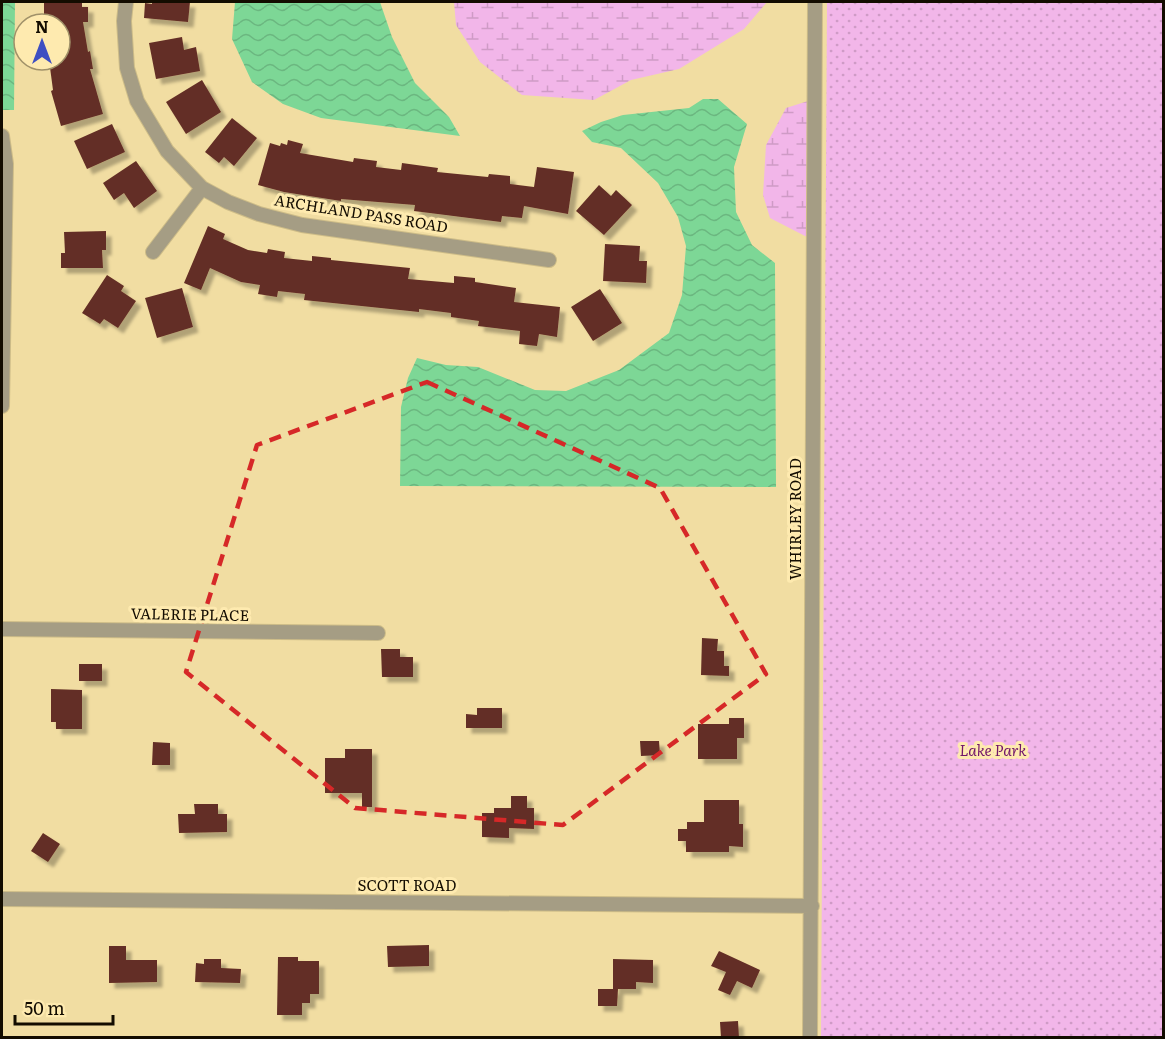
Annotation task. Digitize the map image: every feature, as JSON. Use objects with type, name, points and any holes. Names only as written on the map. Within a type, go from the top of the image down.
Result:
[{"type":"street","name":"ARCHLAND PASS ROAD","points":[[126,2],[124,21],[127,68],[137,101],[167,151],[202,188],[259,214],[302,225],[549,260]]},
{"type":"street","name":"WHIRLEY ROAD","points":[[810,1038],[815,2]]},
{"type":"street","points":[[2,136],[6,164],[2,406]]},
{"type":"street","points":[[153,252],[202,188]]},
{"type":"street","name":"VALERIE PLACE","points":[[2,629],[378,633]]},
{"type":"street","name":"SCOTT ROAD","points":[[2,899],[812,906]]},
{"type":"highlighted area","points":[[427,382],[660,488],[766,674],[563,825],[355,808],[186,672],[257,445]]},
{"type":"green space","points":[[454,2],[767,2],[744,29],[679,69],[631,80],[594,100],[522,95],[480,62],[456,25]]},
{"type":"green space","name":"Lake Park","points":[[827,2],[1163,2],[1163,1037],[821,1037]]},
{"type":"green space","points":[[808,101],[807,237],[770,218],[763,195],[766,145],[786,108]]},
{"type":"water","points":[[2,2],[15,2],[15,12],[12,12],[14,110],[2,110]]},
{"type":"water","points":[[235,2],[380,2],[392,37],[415,83],[449,117],[460,136],[321,118],[283,104],[252,82],[232,39]]},
{"type":"water","points":[[703,99],[718,99],[747,124],[734,167],[736,212],[752,245],[775,263],[776,487],[400,486],[401,407],[408,378],[417,358],[446,365],[478,367],[535,390],[566,391],[619,370],[669,333],[682,295],[686,246],[678,217],[658,183],[621,148],[592,142],[582,131],[623,115],[689,108]]},
{"type":"building","points":[[44,2],[82,2],[82,7],[88,7],[88,22],[83,22],[93,69],[90,69],[103,114],[61,126],[51,91],[53,90],[51,72],[72,72],[72,12],[44,12]]},
{"type":"building","points":[[152,2],[190,2],[188,22],[144,18],[145,3],[152,4]]},
{"type":"building","points":[[182,37],[184,50],[196,47],[200,71],[156,79],[149,43]]},
{"type":"building","points":[[202,80],[221,112],[186,134],[166,102]]},
{"type":"building","points":[[232,118],[257,138],[234,166],[224,157],[219,163],[205,152]]},
{"type":"building","points":[[112,124],[125,152],[87,169],[74,141]]},
{"type":"building","points":[[288,140],[303,144],[300,153],[353,162],[354,158],[377,161],[376,167],[401,170],[402,163],[438,168],[437,172],[488,177],[489,174],[510,176],[510,184],[534,187],[537,167],[574,172],[568,214],[524,206],[522,218],[502,216],[501,222],[414,211],[415,205],[341,199],[341,201],[284,192],[258,185],[270,143],[280,146],[281,143],[287,145]]},
{"type":"building","points":[[136,161],[157,191],[134,208],[124,193],[114,200],[103,183]]},
{"type":"building","points":[[599,185],[611,196],[616,190],[632,205],[604,235],[576,211]]},
{"type":"building","points":[[208,226],[225,234],[223,239],[248,250],[267,253],[268,249],[285,252],[284,258],[312,261],[312,256],[410,268],[408,279],[454,283],[454,276],[475,278],[475,282],[516,288],[514,302],[560,307],[557,337],[539,334],[537,346],[519,344],[520,331],[478,326],[479,321],[451,317],[451,313],[419,309],[419,312],[304,300],[305,294],[278,291],[277,297],[258,294],[260,285],[241,282],[210,268],[201,290],[184,283]]},
{"type":"building","points":[[106,231],[106,250],[102,250],[103,268],[61,268],[61,253],[65,253],[64,232]]},
{"type":"building","points":[[605,244],[640,246],[639,261],[647,261],[646,283],[603,281]]},
{"type":"building","points":[[107,275],[124,286],[121,291],[136,301],[118,328],[104,319],[100,324],[82,313]]},
{"type":"building","points":[[182,288],[193,327],[157,338],[145,298]]},
{"type":"building","points":[[600,289],[622,323],[593,341],[571,307]]},
{"type":"building","points":[[702,638],[718,639],[717,651],[724,651],[724,666],[729,666],[729,676],[701,675]]},
{"type":"building","points":[[381,649],[400,649],[400,657],[413,657],[413,677],[382,677]]},
{"type":"building","points":[[79,664],[102,664],[102,681],[79,681]]},
{"type":"building","points":[[51,689],[82,690],[82,729],[56,729],[56,722],[51,722]]},
{"type":"building","points":[[477,708],[502,708],[502,728],[466,728],[466,714],[477,715]]},
{"type":"building","points":[[729,718],[744,718],[744,738],[737,738],[737,759],[698,759],[698,724],[729,724]]},
{"type":"building","points":[[640,741],[659,741],[660,755],[641,756]]},
{"type":"building","points":[[153,742],[170,743],[170,765],[152,765]]},
{"type":"building","points":[[345,749],[372,749],[372,807],[362,807],[362,793],[325,793],[325,758],[345,758]]},
{"type":"building","points":[[511,796],[527,796],[527,808],[534,808],[534,829],[509,828],[509,838],[482,837],[482,813],[494,813],[494,808],[511,808]]},
{"type":"building","points":[[704,800],[739,800],[739,824],[743,824],[743,847],[729,846],[729,852],[686,852],[686,841],[678,841],[678,829],[687,829],[687,822],[704,822]]},
{"type":"building","points":[[194,804],[218,804],[218,814],[227,814],[227,832],[179,833],[178,814],[195,814]]},
{"type":"building","points":[[43,833],[60,844],[48,862],[31,851]]},
{"type":"building","points":[[429,945],[429,966],[388,967],[387,946]]},
{"type":"building","points":[[109,946],[126,946],[126,960],[157,960],[157,982],[109,983]]},
{"type":"building","points":[[719,951],[760,970],[752,988],[737,981],[730,995],[718,990],[726,972],[711,966]]},
{"type":"building","points":[[278,957],[298,957],[298,961],[319,961],[319,994],[310,994],[310,1003],[302,1003],[302,1015],[277,1015]]},
{"type":"building","points":[[204,959],[221,959],[221,968],[241,969],[240,983],[195,982],[196,963],[204,964]]},
{"type":"building","points":[[613,959],[653,960],[653,983],[636,982],[636,989],[618,989],[617,1006],[598,1006],[598,989],[613,989]]},
{"type":"building","points":[[738,1021],[739,1038],[721,1038],[720,1022]]}]
